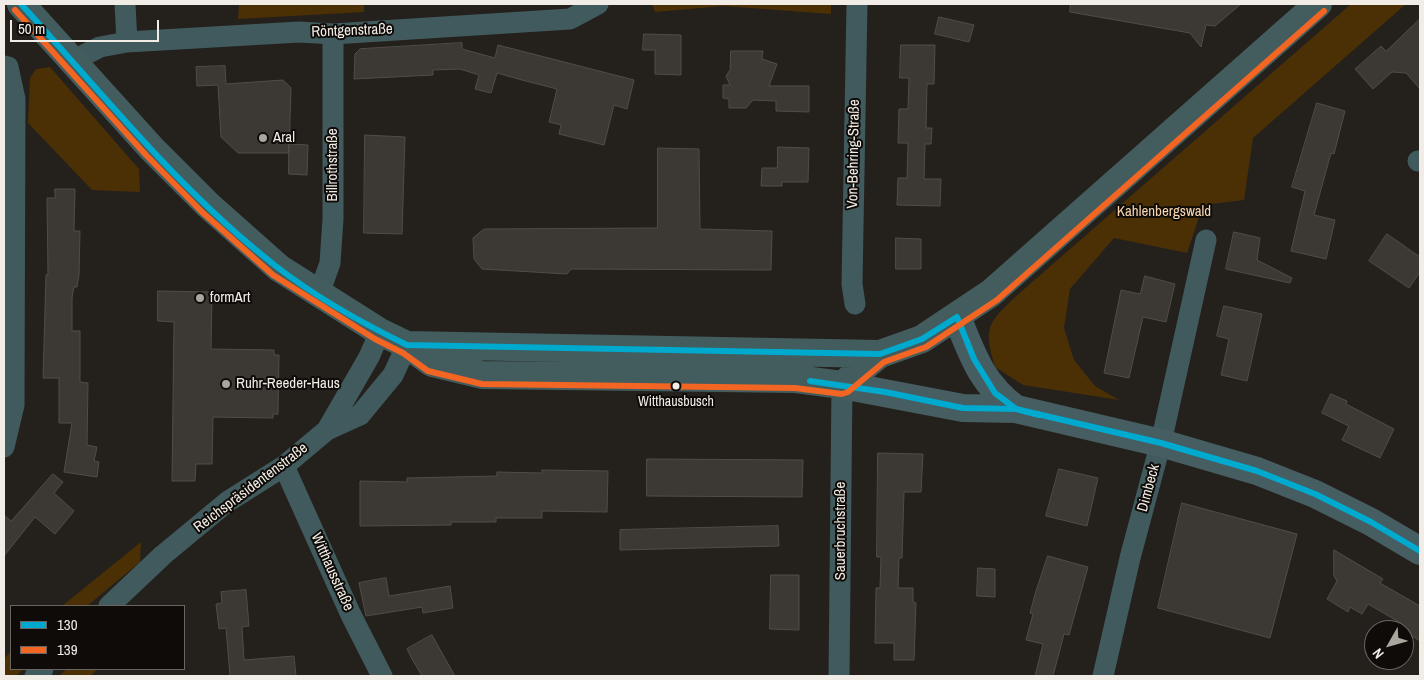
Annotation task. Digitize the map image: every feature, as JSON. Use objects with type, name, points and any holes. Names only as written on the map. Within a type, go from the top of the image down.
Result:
[{"type":"main road","points":[[21,4],[152,149],[208,205],[279,268],[380,332],[407,345],[432,364],[482,375],[796,379],[842,385],[963,408],[1016,409],[1160,443],[1258,471],[1315,494],[1371,522],[1420,551]]},
{"type":"main road","points":[[842,385],[880,354],[922,339],[991,293],[1318,4]]},
{"type":"main road","points":[[957,317],[974,359],[995,393],[1016,409]]},
{"type":"main road","points":[[407,345],[880,354]]},
{"type":"street","points":[[119,43],[125,4]]},
{"type":"street","name":"Röntgenstraße","points":[[72,60],[119,43],[298,32],[333,34],[570,20],[598,4]]},
{"type":"street","name":"Von-Behring-Straße","points":[[855,304],[852,284],[857,4]]},
{"type":"street","name":"Billrothstraße","points":[[319,294],[330,263],[333,224],[333,34]]},
{"type":"street","points":[[4,447],[14,405],[15,99],[6,66]]},
{"type":"street","name":"Dimbeck","points":[[1103,676],[1130,558],[1160,443],[1206,240]]},
{"type":"street","name":"Reichspräsidentenstraße","points":[[327,430],[365,365],[380,332]]},
{"type":"street","name":"Reichspräsidentenstraße","points":[[110,605],[173,547],[227,502],[284,466],[327,430],[360,415],[393,375],[407,345]]},
{"type":"street","name":"Sauerbruchstraße","points":[[840,676],[842,385]]},
{"type":"street","name":"Witthausstraße","points":[[284,466],[351,615],[382,676]]},
{"type":"green space","points":[[239,4],[364,4],[364,12],[238,19]]},
{"type":"green space","points":[[652,4],[831,4],[831,14],[723,6],[655,12]]},
{"type":"green space","name":"Kahlenbergswald","points":[[1351,4],[1406,4],[1253,138],[1244,200],[1203,205],[1187,253],[1114,238],[1070,289],[1064,328],[1074,360],[1095,386],[1119,400],[1023,385],[995,367],[989,344],[990,328],[1005,306]]},
{"type":"green space","points":[[50,67],[139,169],[140,192],[92,190],[28,123],[30,78],[36,69]]},
{"type":"green space","points":[[141,542],[140,562],[88,605],[63,605]]},
{"type":"green space","points":[[10,652],[10,670],[22,670],[16,676],[4,676],[4,659]]},
{"type":"green space","points":[[66,670],[96,670],[91,676],[59,676]]},
{"type":"building","points":[[1071,4],[1241,4],[1215,26],[1206,25],[1201,47],[1190,33],[1070,12]]},
{"type":"building","points":[[939,17],[974,25],[969,42],[935,34]]},
{"type":"building","points":[[1420,19],[1420,89],[1406,73],[1392,72],[1373,89],[1355,69],[1381,46],[1386,51]]},
{"type":"building","points":[[644,34],[681,35],[681,75],[655,74],[655,50],[643,50]]},
{"type":"building","points":[[462,43],[462,49],[495,58],[498,45],[634,80],[627,109],[614,105],[604,145],[559,134],[561,125],[549,122],[557,89],[497,73],[491,93],[475,89],[479,75],[460,69],[433,70],[433,75],[354,79],[355,54],[360,49]]},
{"type":"building","points":[[901,45],[935,45],[934,84],[927,84],[926,128],[932,128],[931,144],[925,144],[924,179],[941,179],[940,206],[897,205],[898,178],[907,178],[908,143],[898,143],[899,109],[908,109],[909,78],[900,78]]},
{"type":"building","points":[[731,51],[763,51],[762,59],[777,64],[769,86],[809,86],[809,112],[776,111],[776,101],[753,100],[746,108],[729,108],[729,99],[723,98],[723,85],[730,85],[726,76],[730,70]]},
{"type":"building","points":[[225,66],[226,84],[283,80],[291,88],[289,153],[238,153],[221,137],[218,85],[197,86],[196,67]]},
{"type":"building","points":[[1317,103],[1345,111],[1334,154],[1331,153],[1314,215],[1335,220],[1326,259],[1291,251],[1305,191],[1292,187]]},
{"type":"building","points":[[365,135],[405,137],[402,234],[364,233]]},
{"type":"building","points":[[289,144],[308,145],[307,175],[289,174]]},
{"type":"building","points":[[778,147],[809,148],[808,182],[782,182],[782,186],[761,186],[762,168],[777,168]]},
{"type":"building","points":[[658,148],[699,149],[700,229],[772,231],[771,270],[571,269],[567,274],[482,269],[474,259],[473,238],[484,229],[657,228]]},
{"type":"building","points":[[55,189],[75,189],[74,231],[80,231],[79,275],[77,287],[74,287],[72,298],[72,331],[80,331],[80,382],[88,383],[87,445],[97,447],[94,461],[99,462],[97,477],[64,472],[72,423],[59,423],[59,378],[43,378],[46,275],[48,274],[47,198],[55,198]]},
{"type":"building","points":[[1234,232],[1260,238],[1257,260],[1292,278],[1290,283],[1226,269]]},
{"type":"building","points":[[1387,234],[1420,257],[1420,272],[1409,288],[1369,261]]},
{"type":"building","points":[[896,238],[921,239],[921,269],[896,269]]},
{"type":"building","points":[[1145,276],[1175,284],[1166,322],[1143,317],[1129,378],[1104,373],[1121,290],[1140,294]]},
{"type":"building","name":"Ruhr-Reeder-Haus","points":[[158,291],[212,292],[211,349],[274,350],[274,355],[279,355],[278,414],[273,414],[273,418],[213,417],[212,464],[196,464],[195,481],[172,481],[174,322],[158,321]]},
{"type":"building","points":[[1224,306],[1262,314],[1247,381],[1221,375],[1229,339],[1217,336]]},
{"type":"building","points":[[1331,394],[1347,401],[1346,404],[1394,429],[1380,458],[1342,440],[1349,426],[1322,413]]},
{"type":"building","points":[[878,453],[923,454],[921,492],[904,492],[902,558],[899,558],[898,588],[913,588],[913,602],[916,603],[914,660],[894,660],[894,643],[875,643],[876,588],[880,588],[881,557],[877,557]]},
{"type":"building","points":[[647,459],[803,460],[802,497],[647,496]]},
{"type":"building","points":[[1059,469],[1098,478],[1087,526],[1046,516]]},
{"type":"building","points":[[542,470],[608,471],[607,512],[542,511],[542,518],[496,518],[496,522],[451,522],[451,525],[360,526],[360,481],[407,482],[407,478],[497,476],[497,472],[542,473]]},
{"type":"building","points":[[53,474],[63,482],[54,493],[74,511],[55,534],[35,517],[4,556],[4,515],[11,521]]},
{"type":"building","points":[[1182,503],[1297,534],[1270,638],[1158,608]]},
{"type":"building","points":[[778,526],[779,546],[620,550],[620,530]]},
{"type":"building","points":[[1334,550],[1383,579],[1380,583],[1420,606],[1420,641],[1414,637],[1414,620],[1396,620],[1368,604],[1362,614],[1350,607],[1348,612],[1327,599],[1337,581],[1334,576]]},
{"type":"building","points":[[1048,556],[1088,567],[1069,635],[1064,634],[1053,676],[1035,676],[1043,644],[1026,640],[1033,614],[1030,613]]},
{"type":"building","points":[[978,568],[995,569],[995,597],[977,596]]},
{"type":"building","points":[[771,575],[799,575],[799,630],[770,629]]},
{"type":"building","points":[[386,578],[389,596],[450,586],[453,608],[423,613],[422,607],[366,616],[359,583]]},
{"type":"building","points":[[246,590],[249,626],[242,627],[244,660],[294,656],[296,676],[230,676],[226,628],[219,629],[216,604],[222,603],[221,592]]},
{"type":"building","points":[[432,635],[455,676],[422,676],[412,659],[407,649]]},
{"type":"transit line","name":"130","points":[[21,4],[175,175],[242,238],[277,267],[324,300],[407,345],[880,354],[922,339],[957,317],[974,359],[995,393],[1016,409],[1161,443],[1257,471],[1315,494],[1371,522],[1420,551]]},
{"type":"transit line","name":"139","points":[[15,10],[146,155],[202,212],[273,275],[375,339],[403,353],[428,371],[482,384],[795,388],[842,394],[848,392],[884,362],[926,347],[997,300],[1324,11]]},
{"type":"transit line","name":"130","points":[[810,381],[885,392],[963,408],[1016,409],[1039,415]]},
{"type":"place","name":"Aral","points":[[263,138]]},
{"type":"place","name":"formArt","points":[[200,298]]},
{"type":"place","name":"Ruhr-Reeder-Haus","points":[[226,384]]},
{"type":"place","name":"Witthausbusch","points":[[676,386]]}]
